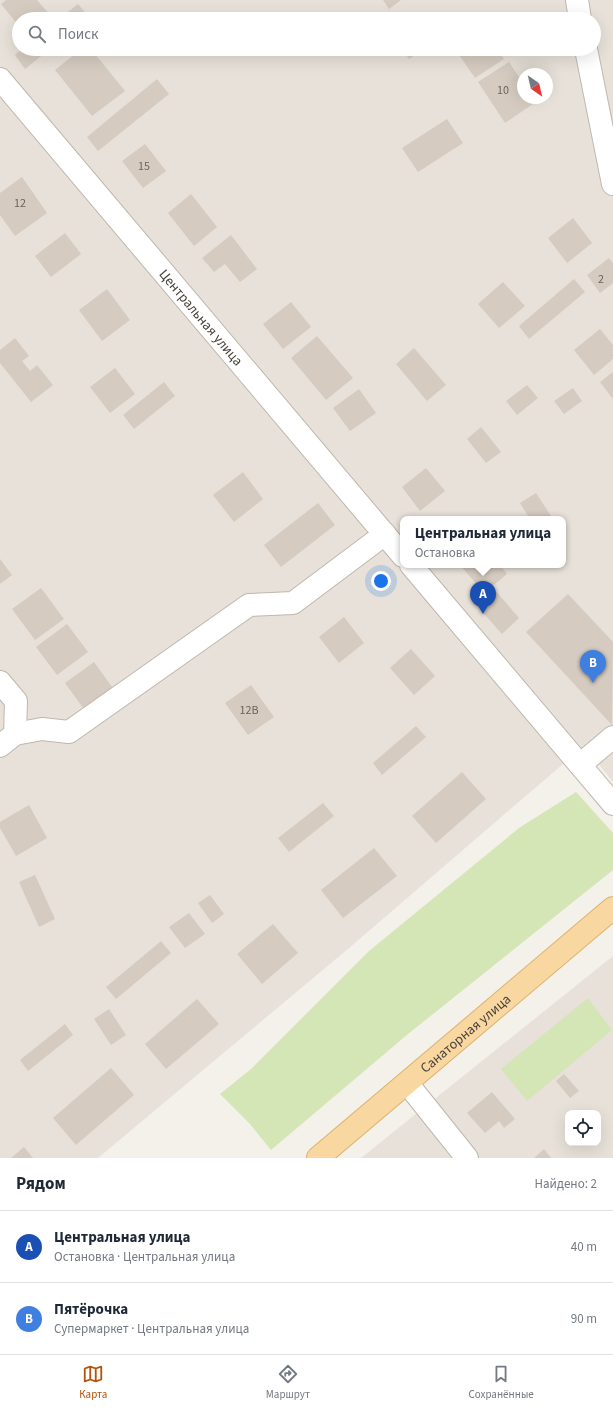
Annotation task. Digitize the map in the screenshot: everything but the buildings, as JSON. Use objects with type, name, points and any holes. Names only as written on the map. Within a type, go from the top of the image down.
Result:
[{"type":"main road","name":"Санаторная улица","points":[[318,1158],[613,908]]},
{"type":"street","points":[[576,0],[579,12]]},
{"type":"street","points":[[588,56],[612,169]]},
{"type":"street","name":"Центральная улица","points":[[0,79],[400,552]]},
{"type":"street","points":[[7,740],[42,729],[69,732],[249,605],[293,603],[385,534]]},
{"type":"street","points":[[414,568],[613,804]]},
{"type":"street","points":[[0,682],[16,701],[7,740]]},
{"type":"street","points":[[580,765],[613,737]]},
{"type":"street","points":[[407,1083],[467,1158]]},
{"type":"shaded area","points":[[0,0],[613,0],[613,782],[584,746],[349,948],[98,1158],[0,1158]]},
{"type":"shaded area","points":[[613,956],[613,1158],[361,1158]]},
{"type":"green space","points":[[576,792],[613,833],[613,870],[408,1034],[271,1150],[250,1124],[220,1094],[251,1069],[369,951],[519,828]]},
{"type":"green space","points":[[588,998],[612,1030],[527,1101],[501,1069]]},
{"type":"place","name":"Центральная улица","points":[[483,614]]},
{"type":"place","name":"Пятёрочка","points":[[593,683]]}]
